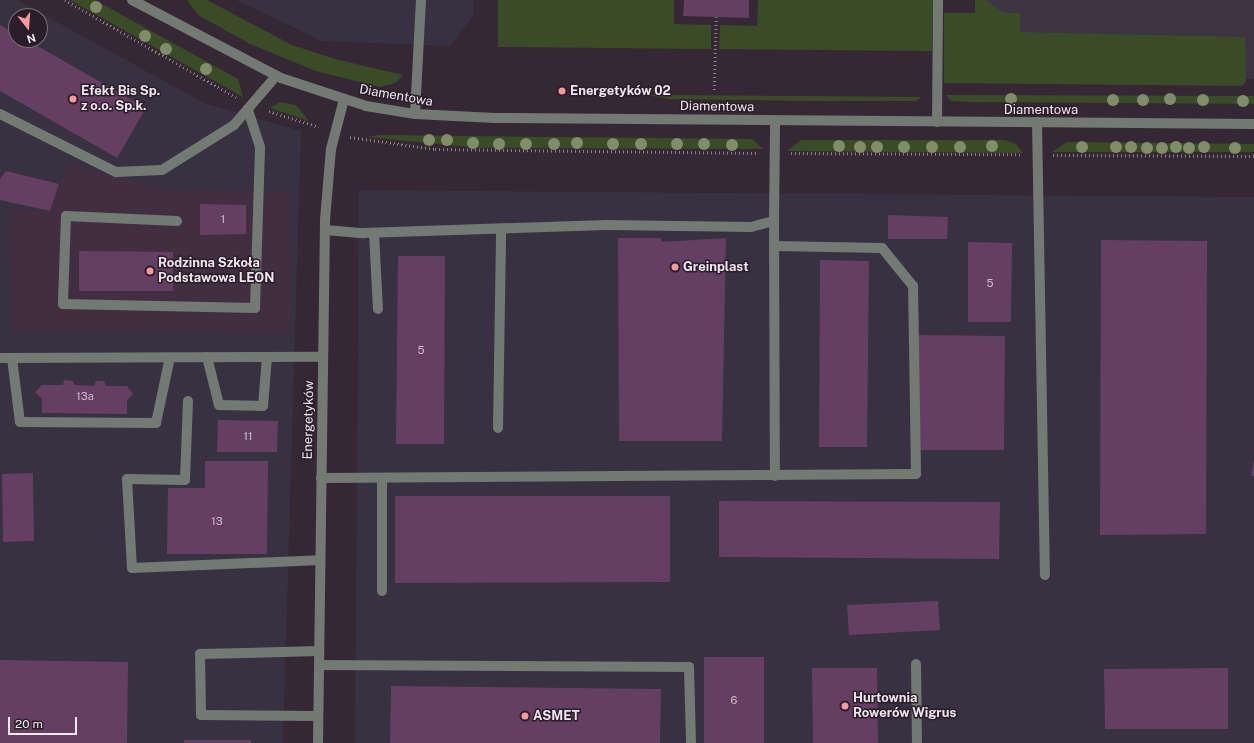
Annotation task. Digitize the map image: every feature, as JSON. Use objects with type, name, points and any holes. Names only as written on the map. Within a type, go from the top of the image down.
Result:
[{"type":"street","name":"Diamentowa","points":[[132,0],[276,76],[344,99],[415,114],[775,121],[1254,124]]},
{"type":"street","points":[[415,114],[421,0]]},
{"type":"street","points":[[937,122],[938,0]]},
{"type":"street","points":[[0,114],[116,172],[162,170],[234,126],[276,76]]},
{"type":"street","name":"Energetyków","points":[[318,743],[325,230],[331,149],[344,99]]},
{"type":"street","points":[[177,221],[66,216],[63,304],[255,308],[260,147],[248,109]]},
{"type":"street","points":[[775,121],[775,476]]},
{"type":"street","points":[[1037,122],[1045,575]]},
{"type":"street","points":[[325,230],[374,233],[606,225],[751,227],[774,221]]},
{"type":"street","points":[[498,428],[500,228]]},
{"type":"street","points":[[374,233],[378,309]]},
{"type":"street","points":[[321,478],[916,474],[913,286],[882,248],[775,246]]},
{"type":"street","points":[[12,358],[20,422],[156,423],[170,357]]},
{"type":"street","points":[[207,357],[219,405],[263,406],[267,357]]},
{"type":"street","points":[[0,358],[323,357]]},
{"type":"street","points":[[188,401],[185,480],[127,479],[132,568],[320,560]]},
{"type":"street","points":[[382,478],[382,591]]},
{"type":"street","points":[[318,716],[201,715],[200,654],[319,651]]},
{"type":"street","points":[[916,664],[917,743]]},
{"type":"street","points":[[319,665],[689,667],[691,743]]},
{"type":"path","points":[[714,90],[716,17]]},
{"type":"shaded area","points":[[0,0],[17,0],[32,8],[8,8],[8,48],[48,48],[48,17],[204,103],[301,131],[283,743],[0,743]]},
{"type":"shaded area","points":[[236,0],[473,0],[473,16],[450,46],[322,41]]},
{"type":"shaded area","points":[[975,0],[1254,0],[1254,79],[957,76],[958,13],[975,13]]},
{"type":"shaded area","name":"Rodzinna Szkoła Podstawowa LEON","points":[[68,162],[161,189],[291,192],[290,334],[12,331],[8,209],[50,211]]},
{"type":"shaded area","points":[[359,190],[1254,197],[1254,743],[355,743]]},
{"type":"green space","points":[[70,0],[95,0],[238,79],[243,97]]},
{"type":"green space","points":[[187,0],[207,0],[292,45],[335,59],[403,75],[395,83],[379,87],[316,71],[250,44],[198,15]]},
{"type":"green space","points":[[498,0],[674,0],[674,24],[711,25],[711,49],[498,47]]},
{"type":"green space","points":[[758,0],[933,0],[932,51],[719,49],[720,25],[757,26]]},
{"type":"green space","points":[[975,0],[986,0],[1004,13],[1020,13],[1020,32],[1245,37],[1246,81],[1242,86],[944,83],[944,13],[975,13]]},
{"type":"green space","points":[[648,95],[922,97],[916,101],[809,101],[669,99]]},
{"type":"green space","points":[[946,95],[1254,96],[1254,104],[972,102],[951,101]]},
{"type":"green space","points":[[280,102],[296,105],[309,121],[270,108]]},
{"type":"green space","points":[[378,135],[752,139],[763,149],[479,148],[367,137]]},
{"type":"green space","points":[[801,140],[1004,140],[1016,144],[1023,153],[787,151]]},
{"type":"green space","points":[[1067,142],[1254,144],[1254,152],[1052,152]]},
{"type":"building","points":[[684,0],[749,0],[749,18],[683,16]]},
{"type":"building","name":"Efekt Bis Sp. z o.o. Sp.k.","points":[[0,25],[8,30],[8,48],[41,48],[146,108],[117,158],[0,91]]},
{"type":"building","points":[[6,171],[59,184],[50,211],[0,200],[0,179]]},
{"type":"building","points":[[200,204],[246,205],[246,234],[200,235]]},
{"type":"building","points":[[888,215],[948,217],[947,239],[888,239]]},
{"type":"building","points":[[618,238],[661,238],[662,242],[726,238],[722,441],[619,441]]},
{"type":"building","points":[[1101,240],[1207,241],[1206,534],[1100,535]]},
{"type":"building","points":[[968,242],[1012,243],[1011,322],[968,322]]},
{"type":"building","name":"Rodzinna Szkoła Podstawowa LEON","points":[[79,251],[173,252],[173,291],[79,291]]},
{"type":"building","points":[[398,256],[445,256],[444,444],[396,444]]},
{"type":"building","points":[[820,260],[869,261],[867,447],[819,447]]},
{"type":"building","points":[[919,335],[1005,336],[1004,450],[919,450]]},
{"type":"building","points":[[64,380],[73,381],[75,385],[94,386],[96,381],[104,381],[106,386],[127,386],[133,394],[127,400],[127,414],[42,413],[42,399],[35,392],[42,385],[63,385]]},
{"type":"building","points":[[218,420],[278,421],[277,452],[217,452]]},
{"type":"building","points":[[1254,459],[1254,476],[1251,476]]},
{"type":"building","points":[[205,461],[268,461],[267,554],[167,554],[168,488],[205,488]]},
{"type":"building","points":[[33,473],[34,541],[3,542],[2,474]]},
{"type":"building","points":[[395,496],[670,496],[670,582],[395,583]]},
{"type":"building","points":[[719,501],[1000,502],[999,559],[719,557]]},
{"type":"building","points":[[938,601],[940,630],[849,635],[847,605]]},
{"type":"building","points":[[704,657],[764,657],[764,743],[704,743]]},
{"type":"building","points":[[0,660],[128,662],[127,743],[0,743]]},
{"type":"building","name":"Hurtownia Rowerów Wigrus","points":[[812,668],[877,668],[878,743],[813,743]]},
{"type":"building","points":[[1228,668],[1228,729],[1105,729],[1104,669]]},
{"type":"building","name":"ASMET","points":[[391,686],[661,689],[660,743],[390,743]]},
{"type":"building","points":[[184,740],[251,740],[251,743],[184,743]]},
{"type":"place","name":"Energetyków 02","points":[[562,91]]},
{"type":"place","name":"Efekt Bis Sp. z o.o. Sp.k.","points":[[73,99]]},
{"type":"place","name":"Greinplast","points":[[675,267]]},
{"type":"place","name":"Rodzinna Szkoła Podstawowa LEON","points":[[150,271]]},
{"type":"place","name":"Hurtownia Rowerów Wigrus","points":[[845,706]]},
{"type":"place","name":"ASMET","points":[[525,716]]}]
